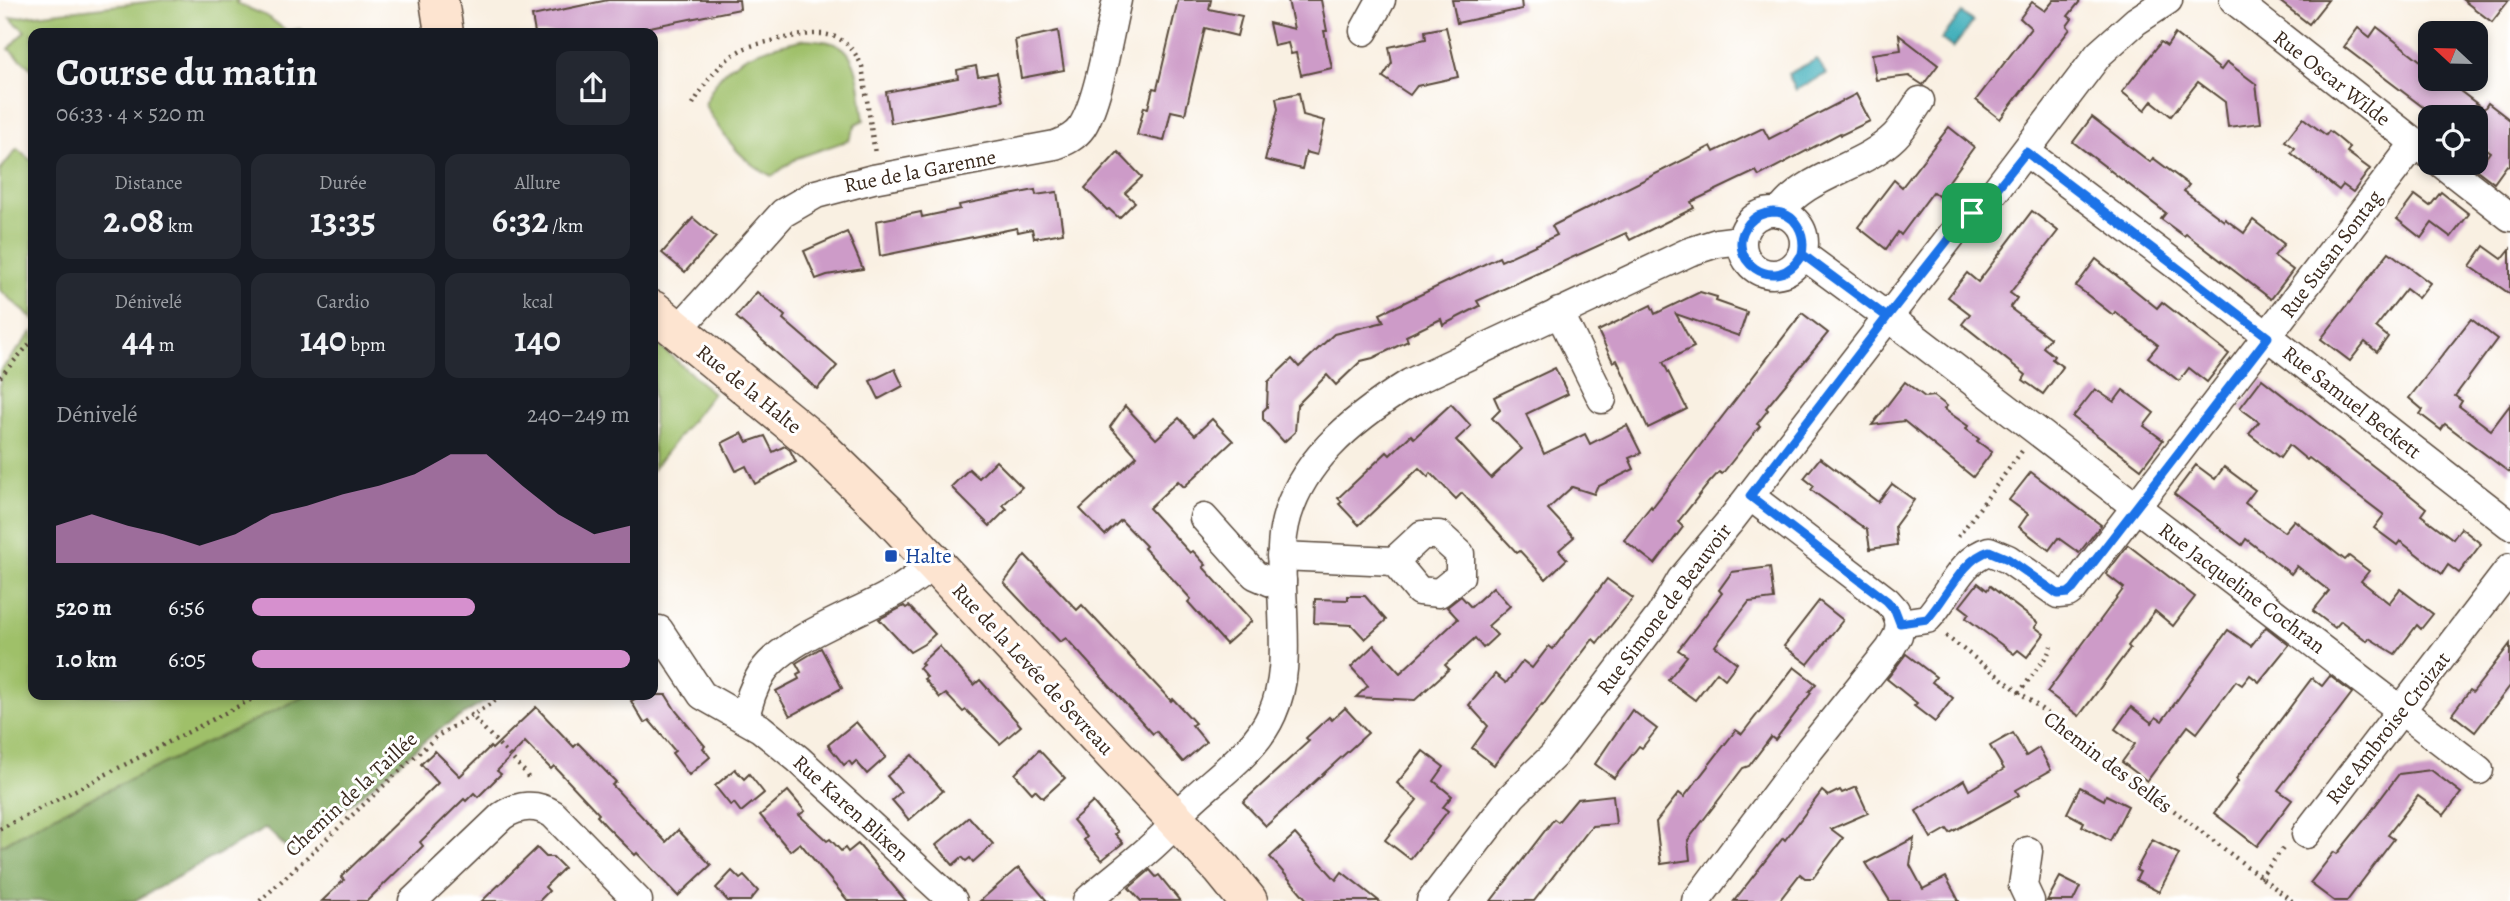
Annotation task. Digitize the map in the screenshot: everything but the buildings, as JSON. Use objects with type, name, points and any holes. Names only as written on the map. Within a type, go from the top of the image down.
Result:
[{"type":"street","points":[[439,0],[443,28]]},
{"type":"street","name":"Rue de la Garenne","points":[[665,320],[783,213],[816,194],[879,178],[1067,141],[1083,126],[1092,105],[1117,0]]},
{"type":"street","points":[[1364,31],[1381,0]]},
{"type":"street","name":"Rue Simone de Beauvoir","points":[[1431,901],[1511,796],[1553,756],[1660,616],[1681,580],[1750,496],[1954,232],[1995,191],[2026,152],[2099,54],[2136,21],[2168,0]]},
{"type":"street","name":"Rue Oscar Wilde","points":[[2234,0],[2418,145]]},
{"type":"street","points":[[1779,213],[1793,195],[1862,159],[1895,136],[1920,101]]},
{"type":"street","name":"Rue Samuel Beckett","points":[[2026,152],[2510,525]]},
{"type":"street","name":"Rue Susan Sontag","points":[[1914,621],[1969,563],[1980,553],[1989,551],[2008,559],[2053,592],[2068,593],[2268,337],[2418,155]]},
{"type":"street","points":[[2456,175],[2510,217]]},
{"type":"street","points":[[1779,213],[1790,217],[1802,233],[1802,254],[1797,263],[1781,274],[1761,272],[1746,260],[1741,240],[1744,230],[1759,215],[1779,213]]},
{"type":"street","points":[[1087,901],[1168,831],[1186,806],[1251,746],[1265,729],[1279,697],[1284,664],[1282,569],[1287,514],[1306,473],[1317,458],[1377,403],[1410,383],[1689,252],[1717,243],[1741,240]]},
{"type":"street","name":"Rue Jacqueline Cochran","points":[[1802,254],[2037,430],[2479,770]]},
{"type":"street","points":[[1559,312],[1602,400]]},
{"type":"street","name":"Rue de la Halte","points":[[665,320],[813,441]]},
{"type":"street","name":"Rue de la Levée de Sevreau","points":[[813,441],[935,564],[1222,869],[1248,901]]},
{"type":"street","points":[[1696,901],[1898,635],[1914,621],[1895,610],[1887,601],[1750,496]]},
{"type":"street","points":[[1204,518],[1255,575],[1270,582],[1282,569],[1394,561]]},
{"type":"street","points":[[745,719],[750,698],[762,672],[777,657],[799,641],[895,592],[935,564]]},
{"type":"street","name":"Rue Ambroise Croizat","points":[[2306,834],[2510,568]]},
{"type":"street","name":"Rue Karen Blixen","points":[[659,630],[702,695],[745,719],[798,759],[953,901]]},
{"type":"street","points":[[413,901],[512,809],[524,806],[545,809],[575,834],[638,901]]},
{"type":"street","points":[[2028,850],[2023,886],[2030,901]]},
{"type":"path","points":[[693,104],[717,70],[743,49],[802,35],[820,33],[834,36],[848,43],[862,66],[879,178]]},
{"type":"path","points":[[0,377],[28,346]]},
{"type":"path","points":[[1957,538],[2037,430]]},
{"type":"path","name":"Chemin des Sellés","points":[[1914,621],[2019,694],[2292,901]]},
{"type":"path","points":[[2019,694],[2051,646]]},
{"type":"path","points":[[0,829],[250,700]]},
{"type":"path","name":"Chemin de la Taillée","points":[[260,901],[436,737],[496,700]]},
{"type":"path","points":[[470,714],[525,772],[545,809]]},
{"type":"path","points":[[2260,878],[2294,836],[2306,834]]},
{"type":"green space","points":[[162,0],[238,0],[236,3],[267,16],[283,28],[28,28],[28,66],[9,49],[25,31],[10,18]]},
{"type":"green space","points":[[805,39],[834,43],[846,50],[858,78],[864,120],[856,124],[849,140],[797,158],[772,176],[751,164],[733,146],[705,105],[721,75],[744,57]]},
{"type":"green space","points":[[17,149],[28,158],[28,315],[0,290],[0,170]]},
{"type":"green space","points":[[28,337],[28,700],[297,700],[60,813],[0,846],[0,371]]},
{"type":"green space","points":[[658,344],[713,393],[658,463]]},
{"type":"green space","points":[[297,700],[488,700],[438,730],[292,853],[266,828],[134,901],[0,901],[0,846],[60,813]]},
{"type":"water","points":[[1962,13],[1973,22],[1953,48],[1941,39]]},
{"type":"water","points":[[1817,59],[1826,74],[1796,90],[1788,74]]},
{"type":"place","name":"Halte","points":[[891,556]]},
{"type":"route","points":[[1972,213],[1887,317],[1802,254],[1790,270],[1781,274],[1761,272],[1746,260],[1741,240],[1744,230],[1759,215],[1769,212],[1790,217],[1802,233],[1802,254],[1822,267],[1887,317],[1750,496],[1887,601],[1895,610],[1900,623],[1927,619],[1969,563],[1980,553],[1989,551],[2008,559],[2053,592],[2068,593],[2268,337],[2026,152],[1995,191],[1972,213]]}]
